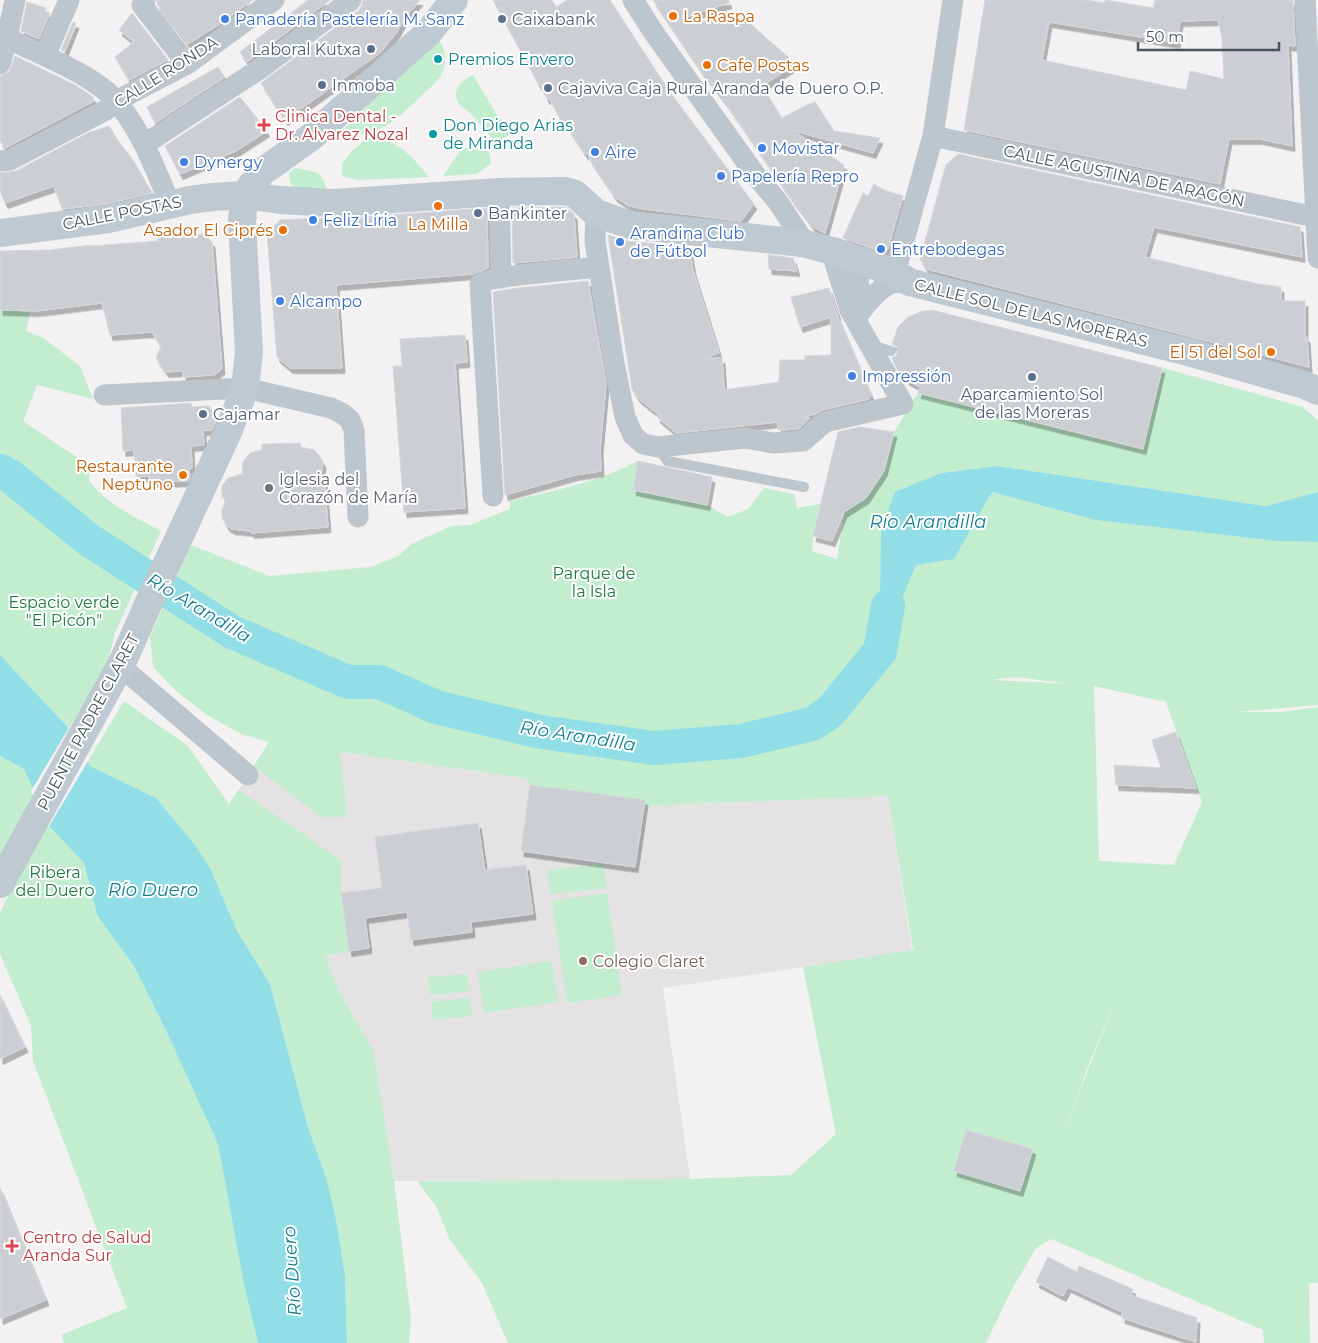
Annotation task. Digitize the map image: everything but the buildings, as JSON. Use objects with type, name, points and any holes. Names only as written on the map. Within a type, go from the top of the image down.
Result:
[{"type":"street","points":[[15,0],[2,53],[45,56],[88,78],[145,144],[170,204]]},
{"type":"street","points":[[45,56],[69,0]]},
{"type":"street","points":[[145,0],[142,5],[187,64]]},
{"type":"street","name":"CALLE RONDA","points":[[0,161],[10,160],[187,64],[274,0]]},
{"type":"street","points":[[145,144],[261,68],[351,0]]},
{"type":"street","points":[[244,195],[262,172],[311,137],[428,33],[454,0]]},
{"type":"street","points":[[633,0],[654,33],[751,170],[778,202],[803,240],[803,243]]},
{"type":"street","points":[[863,328],[868,302],[887,286],[902,278],[933,136],[953,0]]},
{"type":"street","points":[[1305,0],[1318,258]]},
{"type":"street","name":"CALLE AGUSTINA DE ARAGÓN","points":[[933,136],[1315,217]]},
{"type":"street","name":"CALLE POSTAS","points":[[0,233],[108,219],[197,199],[244,195],[280,200],[333,203],[499,192],[554,191],[575,194]]},
{"type":"street","points":[[499,192],[501,278]]},
{"type":"street","name":"CALLE SOL DE LAS MORERAS","points":[[575,194],[596,213],[630,225],[803,243],[847,256],[902,278],[1188,352],[1306,385],[1318,391]]},
{"type":"street","name":"PUENTE PADRE CLARET","points":[[3,880],[120,666],[228,432],[245,388],[249,352],[242,222],[244,195]]},
{"type":"street","points":[[762,240],[772,225],[778,202]]},
{"type":"street","points":[[596,213],[594,232],[614,364],[625,417],[633,435],[643,444],[658,447],[745,438],[773,443],[803,441],[825,422],[903,404],[863,328],[850,310],[836,263],[847,256]]},
{"type":"street","points":[[494,496],[479,290],[482,281],[599,267]]},
{"type":"street","points":[[104,395],[245,388],[330,408],[343,414],[350,420],[354,430],[358,516]]},
{"type":"street","points":[[120,666],[248,775]]},
{"type":"lane","points":[[863,328],[891,351]]},
{"type":"lane","points":[[658,447],[667,461],[804,488]]},
{"type":"shaded area","name":"Colegio Claret","points":[[269,742],[526,778],[530,785],[644,800],[645,806],[888,796],[912,951],[663,988],[690,1179],[394,1181],[374,1052],[339,991],[304,906],[230,804]]},
{"type":"green space","points":[[437,39],[445,53],[445,63],[442,74],[433,85],[402,113],[377,130],[363,134],[339,134]]},
{"type":"green space","points":[[473,75],[509,135],[497,143],[471,114],[459,104],[456,98],[459,86],[465,79]]},
{"type":"green space","points":[[369,136],[396,145],[410,155],[429,177],[357,180],[342,176],[342,164],[351,152]]},
{"type":"green space","points":[[470,146],[481,147],[489,152],[491,164],[476,174],[443,176],[460,151]]},
{"type":"green space","points":[[295,168],[320,174],[327,191],[295,189],[290,182],[289,173]]},
{"type":"green space","name":"Espacio verde \"El Picón\"","points":[[31,309],[26,331],[42,337],[80,366],[93,399],[37,385],[23,421],[90,466],[89,481],[113,504],[161,531],[114,635],[108,660],[90,695],[69,728],[0,655],[0,310]]},
{"type":"green space","name":"Parque de la Isla","points":[[1163,368],[1303,407],[1318,421],[1318,492],[1265,506],[996,466],[941,473],[881,543],[916,565],[954,558],[992,492],[1095,520],[1276,541],[1318,542],[1318,705],[1236,712],[1282,712],[1318,707],[1318,1283],[1309,1283],[1310,1343],[1264,1343],[1263,1330],[1051,1239],[1036,1248],[1012,1289],[986,1343],[508,1343],[482,1283],[450,1240],[436,1206],[417,1181],[690,1179],[791,1175],[836,1134],[803,967],[913,950],[888,796],[644,806],[643,800],[530,785],[526,778],[340,752],[347,817],[321,817],[254,766],[269,742],[241,734],[207,715],[175,690],[153,667],[150,636],[191,545],[269,576],[371,567],[398,556],[413,543],[452,526],[470,525],[510,509],[510,501],[608,475],[638,461],[634,490],[707,505],[728,517],[748,509],[764,488],[794,494],[797,508],[820,504],[813,536],[812,551],[837,559],[845,510],[867,498],[884,471],[894,432],[918,393],[1143,448]],"holes":[[[1016,677],[1070,684],[991,680]],[[1094,686],[1166,702],[1202,802],[1174,865],[1099,861]],[[1118,994],[1082,1085],[1059,1152],[1086,1071]]]},
{"type":"green space","points":[[124,701],[188,746],[229,804],[238,790],[341,860],[341,893],[349,951],[325,956],[339,991],[374,1052],[394,1181],[411,1319],[409,1343],[347,1343],[345,1276],[337,1224],[327,1180],[308,1127],[270,984],[237,931],[211,870],[109,775],[90,766],[88,761]]},
{"type":"green space","name":"Ribera del Duero","points":[[0,756],[24,769],[49,826],[84,863],[97,915],[134,966],[218,1144],[243,1277],[258,1343],[64,1343],[61,1335],[127,1308],[33,1061],[31,1026],[0,954],[0,913],[14,884],[0,868]]},
{"type":"green space","points":[[604,864],[606,888],[550,894],[547,870]]},
{"type":"green space","points":[[607,893],[622,995],[567,1003],[552,901]]},
{"type":"green space","points":[[552,961],[558,1002],[484,1013],[478,972]]},
{"type":"green space","points":[[467,974],[469,991],[430,995],[428,977]]},
{"type":"green space","points":[[470,998],[472,1016],[433,1020],[431,1002]]},
{"type":"water","name":"Río Arandilla","points":[[997,466],[1265,506],[1318,492],[1318,542],[1276,541],[1095,520],[992,492],[954,559],[916,565],[880,651],[866,667],[880,602],[881,530],[895,492],[941,473]]},
{"type":"water","name":"Río Duero","points":[[0,655],[79,739],[90,766],[156,798],[195,845],[211,870],[237,931],[270,984],[308,1127],[327,1180],[337,1224],[345,1276],[347,1343],[258,1343],[244,1284],[218,1144],[134,966],[97,915],[84,863],[49,826],[24,769],[0,756]]},
{"type":"pier","points":[[70,726],[81,738],[90,758],[48,828],[31,791]]},
{"type":"waterway","name":"Río Arandilla","points":[[0,471],[10,476],[89,540],[232,632],[348,682],[380,682],[436,707],[541,732],[654,748],[741,741],[812,724],[830,712],[880,651],[888,606]]},
{"type":"place","name":"La Raspa","points":[[673,16]]},
{"type":"place","name":"Panadería Pastelería M. Sanz","points":[[225,19]]},
{"type":"place","name":"Caixabank","points":[[502,19]]},
{"type":"place","name":"Laboral Kutxa","points":[[371,49]]},
{"type":"place","name":"Premios Envero","points":[[438,59]]},
{"type":"place","name":"Cafe Postas","points":[[707,65]]},
{"type":"place","name":"Inmoba","points":[[322,85]]},
{"type":"place","name":"Cajaviva Caja Rural Aranda de Duero O.P.","points":[[548,88]]},
{"type":"place","name":"Clinica Dental - Dr. Alvarez Nozal","points":[[264,125]]},
{"type":"place","name":"Don Diego Arias de Miranda","points":[[433,134]]},
{"type":"place","name":"Movistar","points":[[762,148]]},
{"type":"place","name":"Aire","points":[[595,152]]},
{"type":"place","name":"Dynergy","points":[[184,162]]},
{"type":"place","name":"Papelería Repro","points":[[721,176]]},
{"type":"place","name":"La Milla","points":[[438,206]]},
{"type":"place","name":"Bankinter","points":[[478,213]]},
{"type":"place","name":"Feliz Líria","points":[[313,220]]},
{"type":"place","name":"Asador El Ciprés","points":[[283,230]]},
{"type":"place","name":"Arandina Club de Fútbol","points":[[620,242]]},
{"type":"place","name":"Entrebodegas","points":[[881,249]]},
{"type":"place","name":"Alcampo","points":[[280,301]]},
{"type":"place","name":"El 51 del Sol","points":[[1271,352]]},
{"type":"place","name":"Impressión","points":[[852,376]]},
{"type":"place","name":"Aparcamiento Sol de las Moreras","points":[[1032,377]]},
{"type":"place","name":"Cajamar","points":[[203,414]]},
{"type":"place","name":"Restaurante Neptuno","points":[[183,475]]},
{"type":"place","name":"Iglesia del Corazón de María","points":[[269,488]]},
{"type":"place","name":"Colegio Claret","points":[[583,961]]},
{"type":"place","name":"Centro de Salud Aranda Sur","points":[[12,1246]]}]
